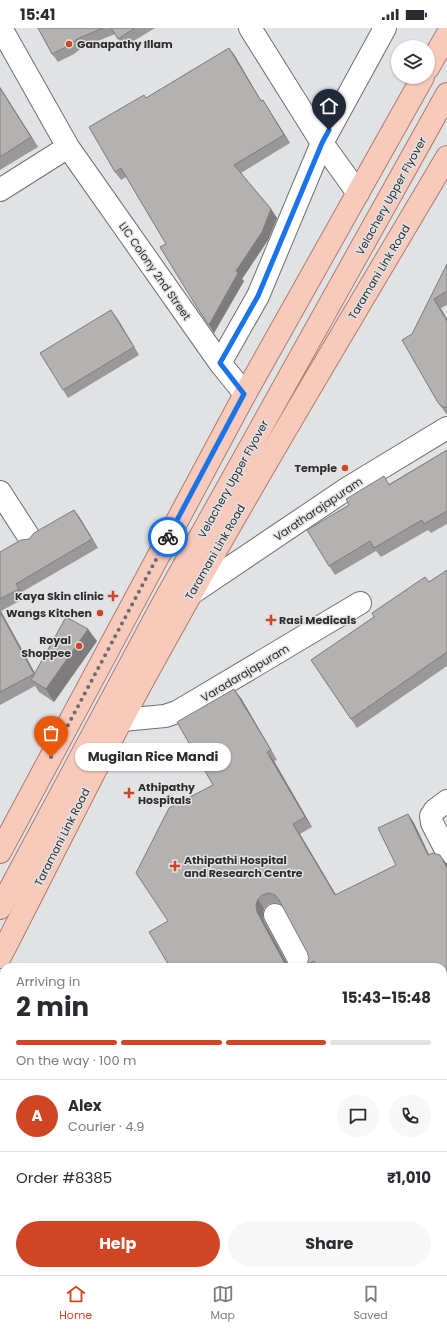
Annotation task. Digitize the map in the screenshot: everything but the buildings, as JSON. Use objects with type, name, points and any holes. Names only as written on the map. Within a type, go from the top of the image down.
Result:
[{"type":"main road","points":[[435,56],[447,35]]},
{"type":"main road","points":[[1,846],[244,394],[419,84]]},
{"type":"main road","name":"Velachery Upper Flyover","points":[[0,908],[161,607],[447,94]]},
{"type":"main road","name":"Taramani Link Road","points":[[0,957],[122,720],[192,593],[283,434],[447,157]]},
{"type":"street","name":"LIC Colony 2nd Street","points":[[1,28],[68,147],[220,363],[244,394]]},
{"type":"street","points":[[250,28],[322,143],[358,193]]},
{"type":"street","points":[[220,363],[258,296],[322,143],[385,28]]},
{"type":"street","points":[[0,190],[68,147]]},
{"type":"street","name":"Varatharajapuram","points":[[192,593],[348,488],[447,428]]},
{"type":"street","points":[[0,492],[29,537]]},
{"type":"street","name":"Varadarajapuram","points":[[122,720],[166,716],[177,712],[360,603]]},
{"type":"street","points":[[447,801],[435,810],[431,816],[432,823],[447,852]]},
{"type":"street","points":[[275,915],[301,963]]},
{"type":"way so far","points":[[51,757],[168,537]]},
{"type":"place","name":"Ganapathy Illam","points":[[69,44]]},
{"type":"place","name":"Temple","points":[[345,468]]},
{"type":"place","name":"Kaya Skin clinic","points":[[113,596]]},
{"type":"place","name":"Wangs Kitchen","points":[[100,613]]},
{"type":"place","name":"Rasi Medicals","points":[[271,620]]},
{"type":"place","name":"Royal Shoppee","points":[[79,646]]},
{"type":"place","name":"Mugilan Rice Mandi","points":[[51,757]]},
{"type":"place","name":"Athipathy Hospitals","points":[[129,793]]},
{"type":"place","name":"Athipathi Hospital and Research Centre","points":[[175,866]]},
{"type":"route","points":[[168,537],[244,394],[220,363],[258,296],[322,143],[329,130]]}]
